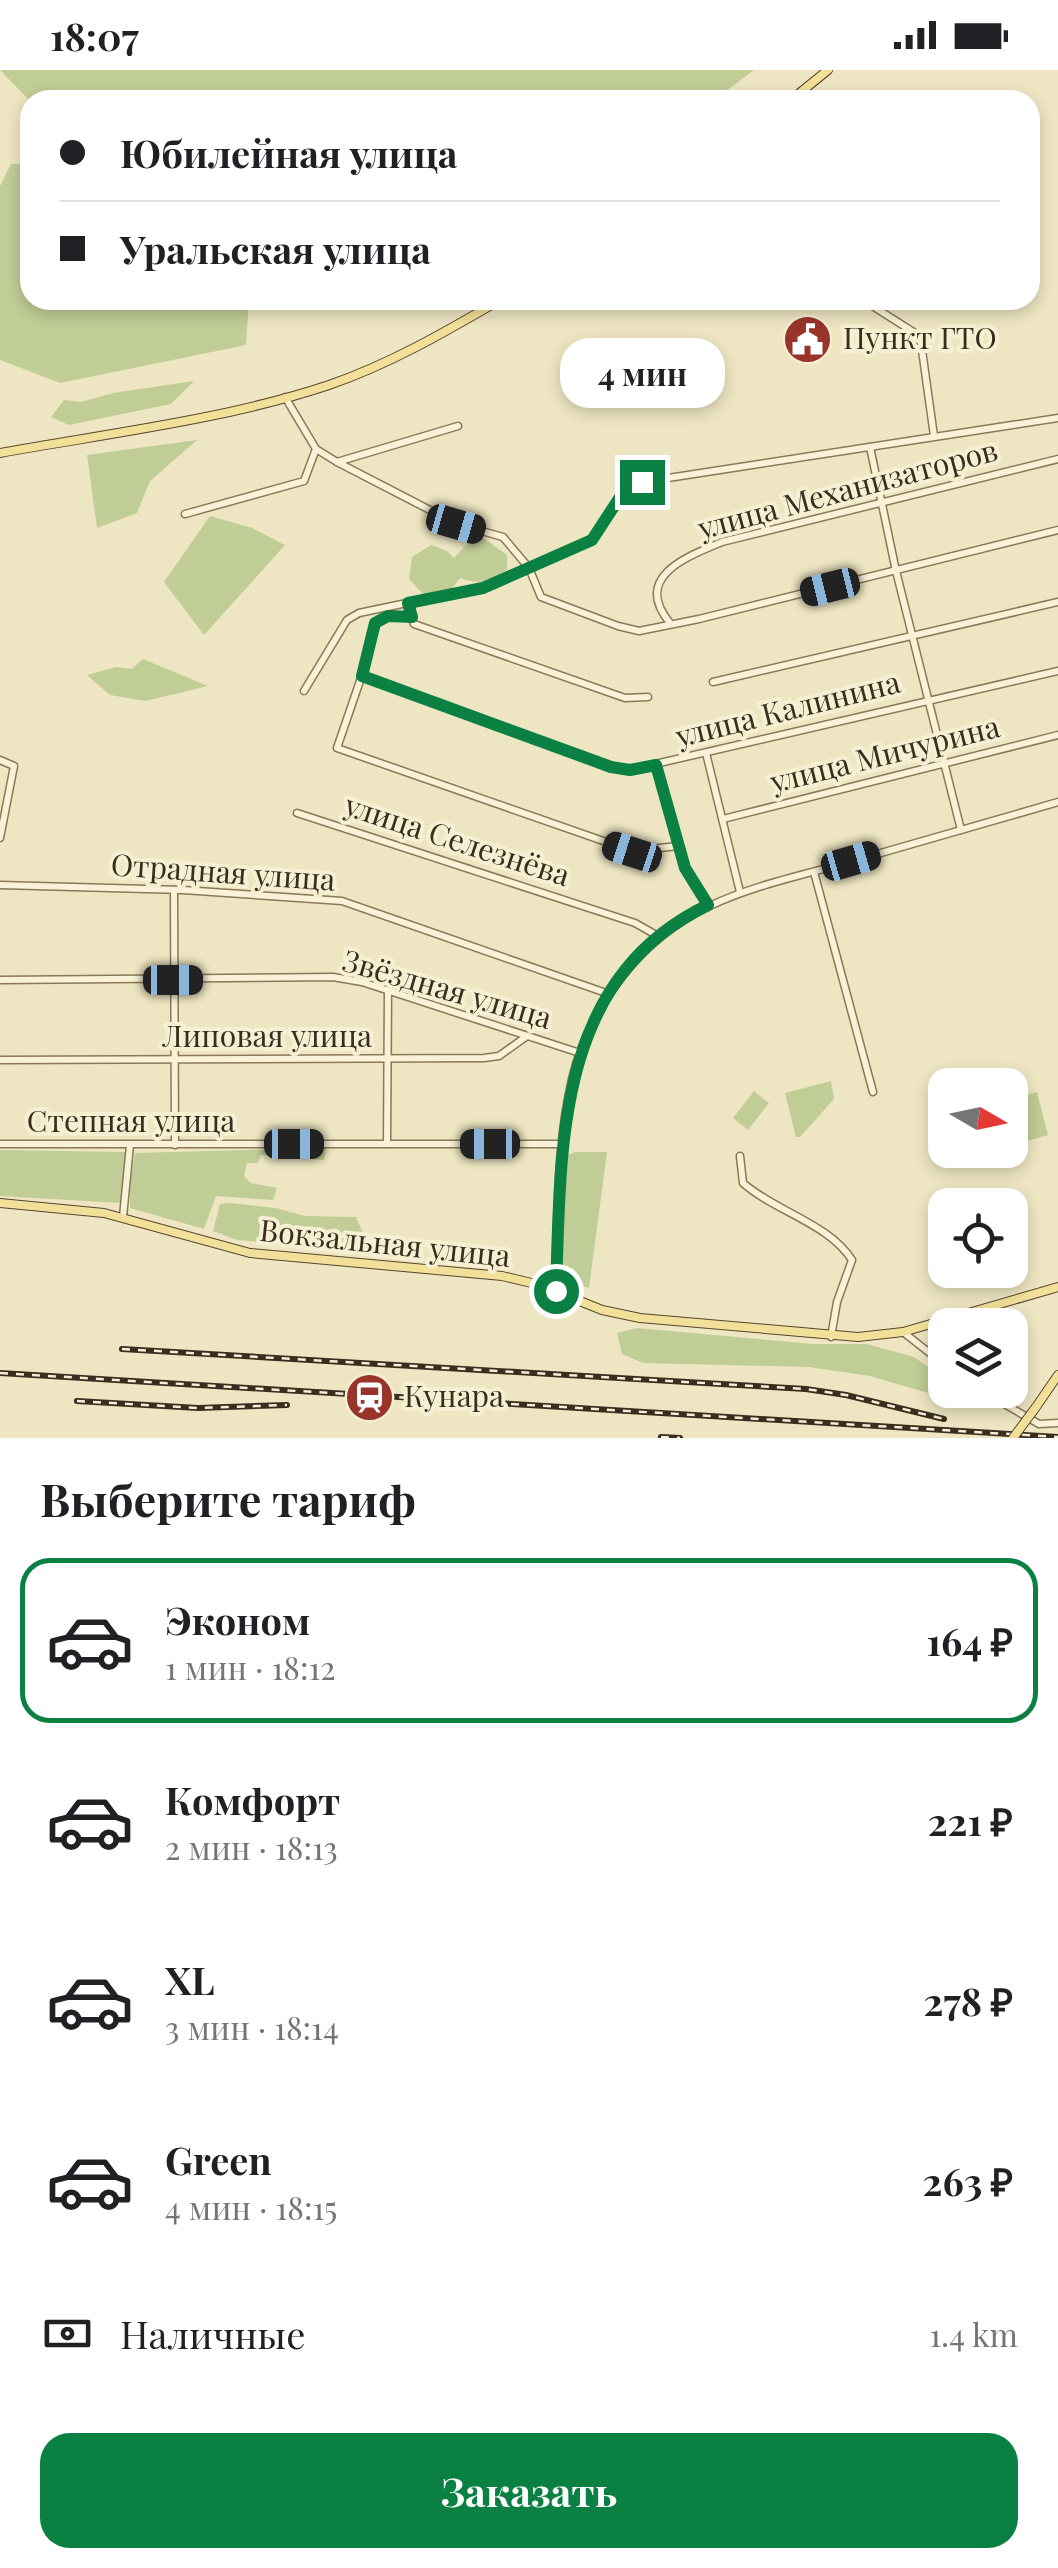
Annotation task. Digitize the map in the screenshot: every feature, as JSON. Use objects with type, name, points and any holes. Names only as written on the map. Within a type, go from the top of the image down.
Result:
[{"type":"main road","points":[[803,90],[828,70]]},
{"type":"main road","points":[[0,453],[327,386],[393,359],[482,310]]},
{"type":"main road","name":"Вокзальная улица","points":[[0,1204],[123,1217],[230,1250],[521,1280],[602,1310],[640,1318],[831,1336],[902,1332],[1058,1287]]},
{"type":"main road","points":[[1013,1438],[1058,1375]]},
{"type":"street","points":[[879,310],[905,326],[921,343],[934,436]]},
{"type":"street","points":[[285,397],[316,449],[456,524],[503,537],[529,568],[540,597],[638,630],[1058,530]]},
{"type":"street","points":[[304,691],[347,620],[359,614],[483,588],[592,540],[622,494],[642,482],[1058,418]]},
{"type":"street","points":[[337,462],[458,426]]},
{"type":"street","points":[[870,448],[896,571],[961,830]]},
{"type":"street","points":[[185,514],[304,481],[316,449]]},
{"type":"street","name":"улица Механизаторов","points":[[670,624],[656,597],[668,570],[686,557],[722,542],[1058,459]]},
{"type":"street","points":[[713,682],[1058,602]]},
{"type":"street","points":[[408,603],[414,624],[625,698],[648,696]]},
{"type":"street","points":[[412,617],[388,616],[375,623],[337,748],[632,852],[678,846]]},
{"type":"street","name":"улица Калинина","points":[[362,676],[611,767],[630,770],[1058,671]]},
{"type":"street","name":"улица Мичурина","points":[[723,820],[1058,735]]},
{"type":"street","points":[[706,752],[740,892]]},
{"type":"street","points":[[0,760],[14,766],[4,794],[0,838]]},
{"type":"street","points":[[656,765],[685,868],[708,905]]},
{"type":"street","points":[[556,1291],[562,1144],[580,1053],[609,994],[658,936],[708,905],[740,892],[1058,802]]},
{"type":"street","name":"улица Селезнёва","points":[[297,812],[636,923],[658,936]]},
{"type":"street","points":[[814,872],[873,1092]]},
{"type":"street","name":"Отрадная улица","points":[[0,885],[174,890],[342,901],[609,994]]},
{"type":"street","points":[[174,890],[175,1145]]},
{"type":"street","name":"Звёздная улица","points":[[0,980],[332,977],[388,990],[580,1053]]},
{"type":"street","points":[[387,1144],[388,990]]},
{"type":"street","name":"Липовая улица","points":[[0,1060],[386,1060],[499,1056],[527,1036]]},
{"type":"street","name":"Степная улица","points":[[0,1144],[562,1144]]},
{"type":"street","points":[[123,1217],[130,1145]]},
{"type":"street","points":[[740,1156],[742,1183],[827,1235],[852,1260],[837,1302],[831,1336]]},
{"type":"street","points":[[902,1332],[928,1352]]},
{"type":"street","points":[[1011,1408],[1039,1424],[1058,1422]]},
{"type":"green space","points":[[0,70],[754,70],[727,90],[20,91]]},
{"type":"green space","points":[[11,164],[20,164],[20,310],[248,310],[246,345],[60,383],[0,360],[0,186]]},
{"type":"green space","points":[[194,381],[171,404],[69,425],[51,417],[64,400],[81,402],[113,393]]},
{"type":"green space","points":[[197,440],[150,481],[137,513],[97,528],[87,455]]},
{"type":"green space","points":[[210,516],[252,528],[285,545],[204,635],[164,582]]},
{"type":"green space","points":[[482,537],[507,555],[507,569],[496,577],[479,582],[460,578],[449,592],[424,595],[409,579],[412,557],[431,545],[454,558]]},
{"type":"green space","points":[[143,659],[208,686],[145,701],[110,695],[87,675],[116,667],[132,669]]},
{"type":"green space","points":[[831,1081],[834,1099],[796,1137],[785,1093]]},
{"type":"green space","points":[[754,1091],[769,1103],[748,1130],[733,1118]]},
{"type":"green space","points":[[1037,1092],[1048,1135],[1028,1141],[1028,1095]]},
{"type":"green space","points":[[326,1148],[324,1160],[261,1155],[258,1163],[247,1163],[244,1176],[251,1183],[277,1188],[273,1200],[216,1196],[204,1229],[130,1208],[135,1153]]},
{"type":"green space","points":[[0,1150],[126,1152],[121,1203],[0,1196]]},
{"type":"green space","points":[[607,1152],[589,1288],[567,1281],[562,1266],[565,1163],[568,1155]]},
{"type":"green space","points":[[220,1204],[305,1216],[356,1217],[362,1231],[361,1247],[354,1250],[237,1240],[213,1231]]},
{"type":"green space","points":[[637,1328],[812,1344],[867,1344],[914,1357],[928,1366],[928,1393],[870,1376],[809,1367],[643,1363],[622,1354],[617,1333]]},
{"type":"railway","points":[[122,1349],[806,1389],[944,1419]]},
{"type":"railway","points":[[0,1373],[1058,1437]]},
{"type":"railway","points":[[77,1401],[198,1408],[287,1405]]},
{"type":"railway","points":[[661,1437],[680,1438]]},
{"type":"place","name":"Пункт ГТО","points":[[808,339]]},
{"type":"place","name":"Кунара","points":[[369,1397]]},
{"type":"route","points":[[556,1291],[562,1144],[572,1082],[592,1022],[636,958],[658,936],[708,905],[685,868],[656,765],[630,770],[611,767],[362,676],[375,623],[388,616],[412,617],[408,603],[483,588],[592,540],[622,494],[642,482]]}]
